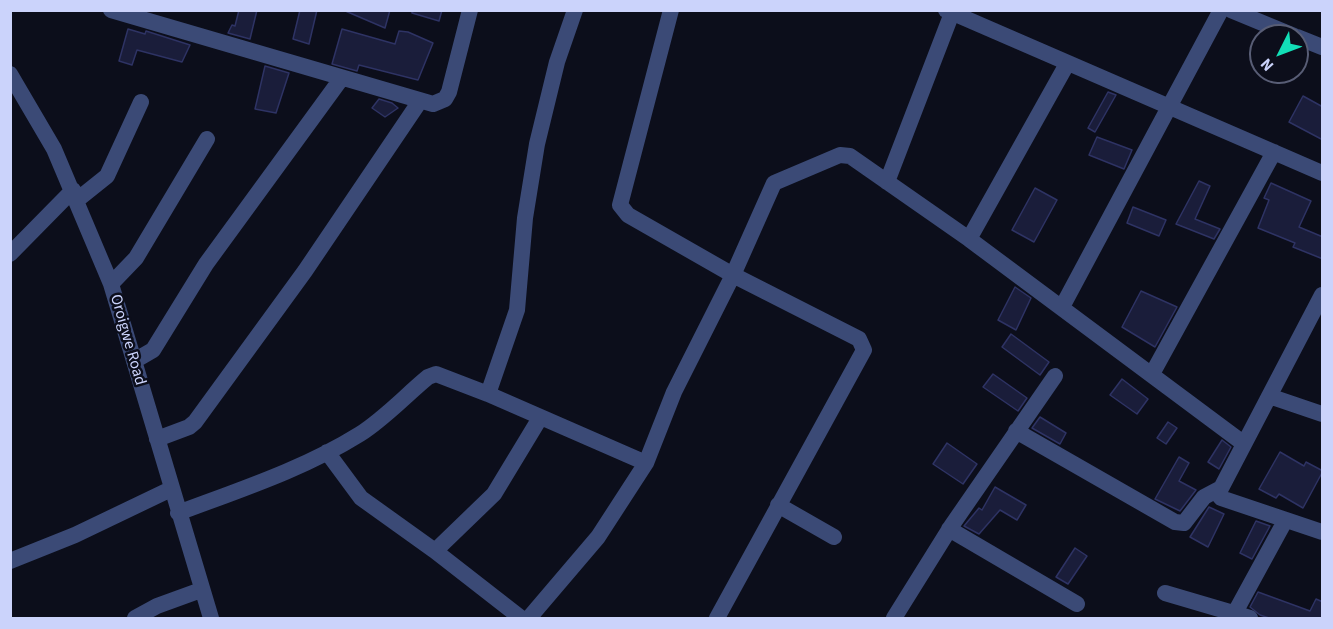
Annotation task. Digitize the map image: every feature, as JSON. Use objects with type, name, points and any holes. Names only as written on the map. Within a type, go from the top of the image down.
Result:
[{"type":"street","points":[[111,10],[341,79],[420,101],[439,103],[449,92],[470,10]]},
{"type":"street","points":[[488,394],[517,310],[525,218],[537,144],[557,62],[575,10]]},
{"type":"street","points":[[671,10],[620,205],[628,215],[734,275],[863,343],[864,351],[831,416],[778,505],[717,618]]},
{"type":"street","points":[[1062,307],[1221,10]]},
{"type":"street","points":[[1231,10],[1265,24]]},
{"type":"street","points":[[887,182],[949,12],[1323,173]]},
{"type":"street","points":[[1309,42],[1323,48]]},
{"type":"street","points":[[969,239],[1067,64]]},
{"type":"street","name":"Oroigwe Road","points":[[10,74],[54,150],[111,284],[177,513],[211,618]]},
{"type":"street","points":[[134,361],[153,350],[206,264],[341,79]]},
{"type":"street","points":[[157,439],[189,427],[195,422],[305,271],[420,101]]},
{"type":"street","points":[[10,254],[75,195],[107,176],[141,102]]},
{"type":"street","points":[[111,284],[136,258],[207,139]]},
{"type":"street","points":[[1152,374],[1274,152]]},
{"type":"street","points":[[529,618],[598,537],[646,463],[674,392],[734,275],[772,186],[779,180],[846,154],[969,239],[1243,443]]},
{"type":"street","points":[[1323,295],[1243,443],[1218,497],[1323,532]]},
{"type":"street","points":[[177,513],[263,481],[327,452],[375,424],[428,377],[436,374],[446,376],[646,463]]},
{"type":"street","points":[[894,618],[949,529],[1055,376]]},
{"type":"street","points":[[1269,396],[1323,414]]},
{"type":"street","points":[[435,551],[494,494],[540,418]]},
{"type":"street","points":[[1016,431],[1175,522],[1184,524],[1189,521],[1203,497],[1221,488]]},
{"type":"street","points":[[327,452],[360,498],[435,551],[521,618]]},
{"type":"street","points":[[10,561],[75,535],[171,489]]},
{"type":"street","points":[[778,505],[834,537]]},
{"type":"street","points":[[1165,593],[1239,617],[1285,520]]},
{"type":"street","points":[[949,529],[1077,604]]},
{"type":"street","points":[[135,618],[157,606],[201,590]]},
{"type":"building","points":[[239,10],[257,10],[250,39],[228,33],[232,25],[235,26]]},
{"type":"building","points":[[300,10],[317,10],[309,44],[293,39]]},
{"type":"building","points":[[343,10],[390,10],[385,28]]},
{"type":"building","points":[[412,10],[442,10],[439,21],[412,13]]},
{"type":"building","points":[[128,29],[145,34],[146,31],[190,45],[182,62],[137,50],[132,65],[119,61]]},
{"type":"building","points":[[342,29],[395,44],[399,31],[408,32],[433,43],[418,80],[359,65],[357,71],[332,64]]},
{"type":"building","points":[[265,66],[289,73],[276,113],[255,109]]},
{"type":"building","points":[[1108,92],[1116,95],[1095,132],[1088,128]]},
{"type":"building","points":[[1303,96],[1323,107],[1323,140],[1289,122]]},
{"type":"building","points":[[379,99],[392,103],[398,108],[385,117],[372,108]]},
{"type":"building","points":[[1097,137],[1132,150],[1124,169],[1089,155]]},
{"type":"building","points":[[1199,181],[1210,186],[1195,219],[1220,229],[1214,239],[1176,224]]},
{"type":"building","points":[[1271,183],[1311,201],[1299,227],[1323,237],[1323,259],[1293,247],[1295,243],[1258,228],[1269,200],[1264,198]]},
{"type":"building","points":[[1035,188],[1057,200],[1034,242],[1012,230]]},
{"type":"building","points":[[1133,207],[1166,220],[1159,236],[1127,223]]},
{"type":"building","points":[[1015,287],[1031,298],[1016,330],[998,320]]},
{"type":"building","points":[[1141,291],[1177,307],[1155,347],[1122,327]]},
{"type":"building","points":[[1011,334],[1049,362],[1040,375],[1002,347]]},
{"type":"building","points":[[993,374],[1027,398],[1018,411],[983,387]]},
{"type":"building","points":[[1122,379],[1148,399],[1137,414],[1110,395]]},
{"type":"building","points":[[1040,417],[1066,433],[1060,444],[1032,428]]},
{"type":"building","points":[[1168,422],[1177,428],[1166,444],[1157,438]]},
{"type":"building","points":[[1222,440],[1231,447],[1219,469],[1208,462]]},
{"type":"building","points":[[947,443],[977,464],[963,484],[933,464]]},
{"type":"building","points":[[1280,452],[1304,466],[1306,462],[1323,471],[1303,508],[1279,494],[1276,498],[1259,489]]},
{"type":"building","points":[[1179,457],[1189,463],[1179,481],[1196,490],[1180,511],[1155,499]]},
{"type":"building","points":[[995,487],[1026,505],[1017,520],[1000,510],[979,534],[964,526],[979,508],[982,510]]},
{"type":"building","points":[[1209,507],[1224,514],[1208,547],[1190,537]]},
{"type":"building","points":[[1256,521],[1270,526],[1252,559],[1240,553]]},
{"type":"building","points":[[1075,548],[1087,556],[1068,584],[1056,577]]},
{"type":"building","points":[[1258,592],[1310,611],[1316,599],[1323,602],[1323,618],[1269,618],[1260,615],[1250,607]]}]
